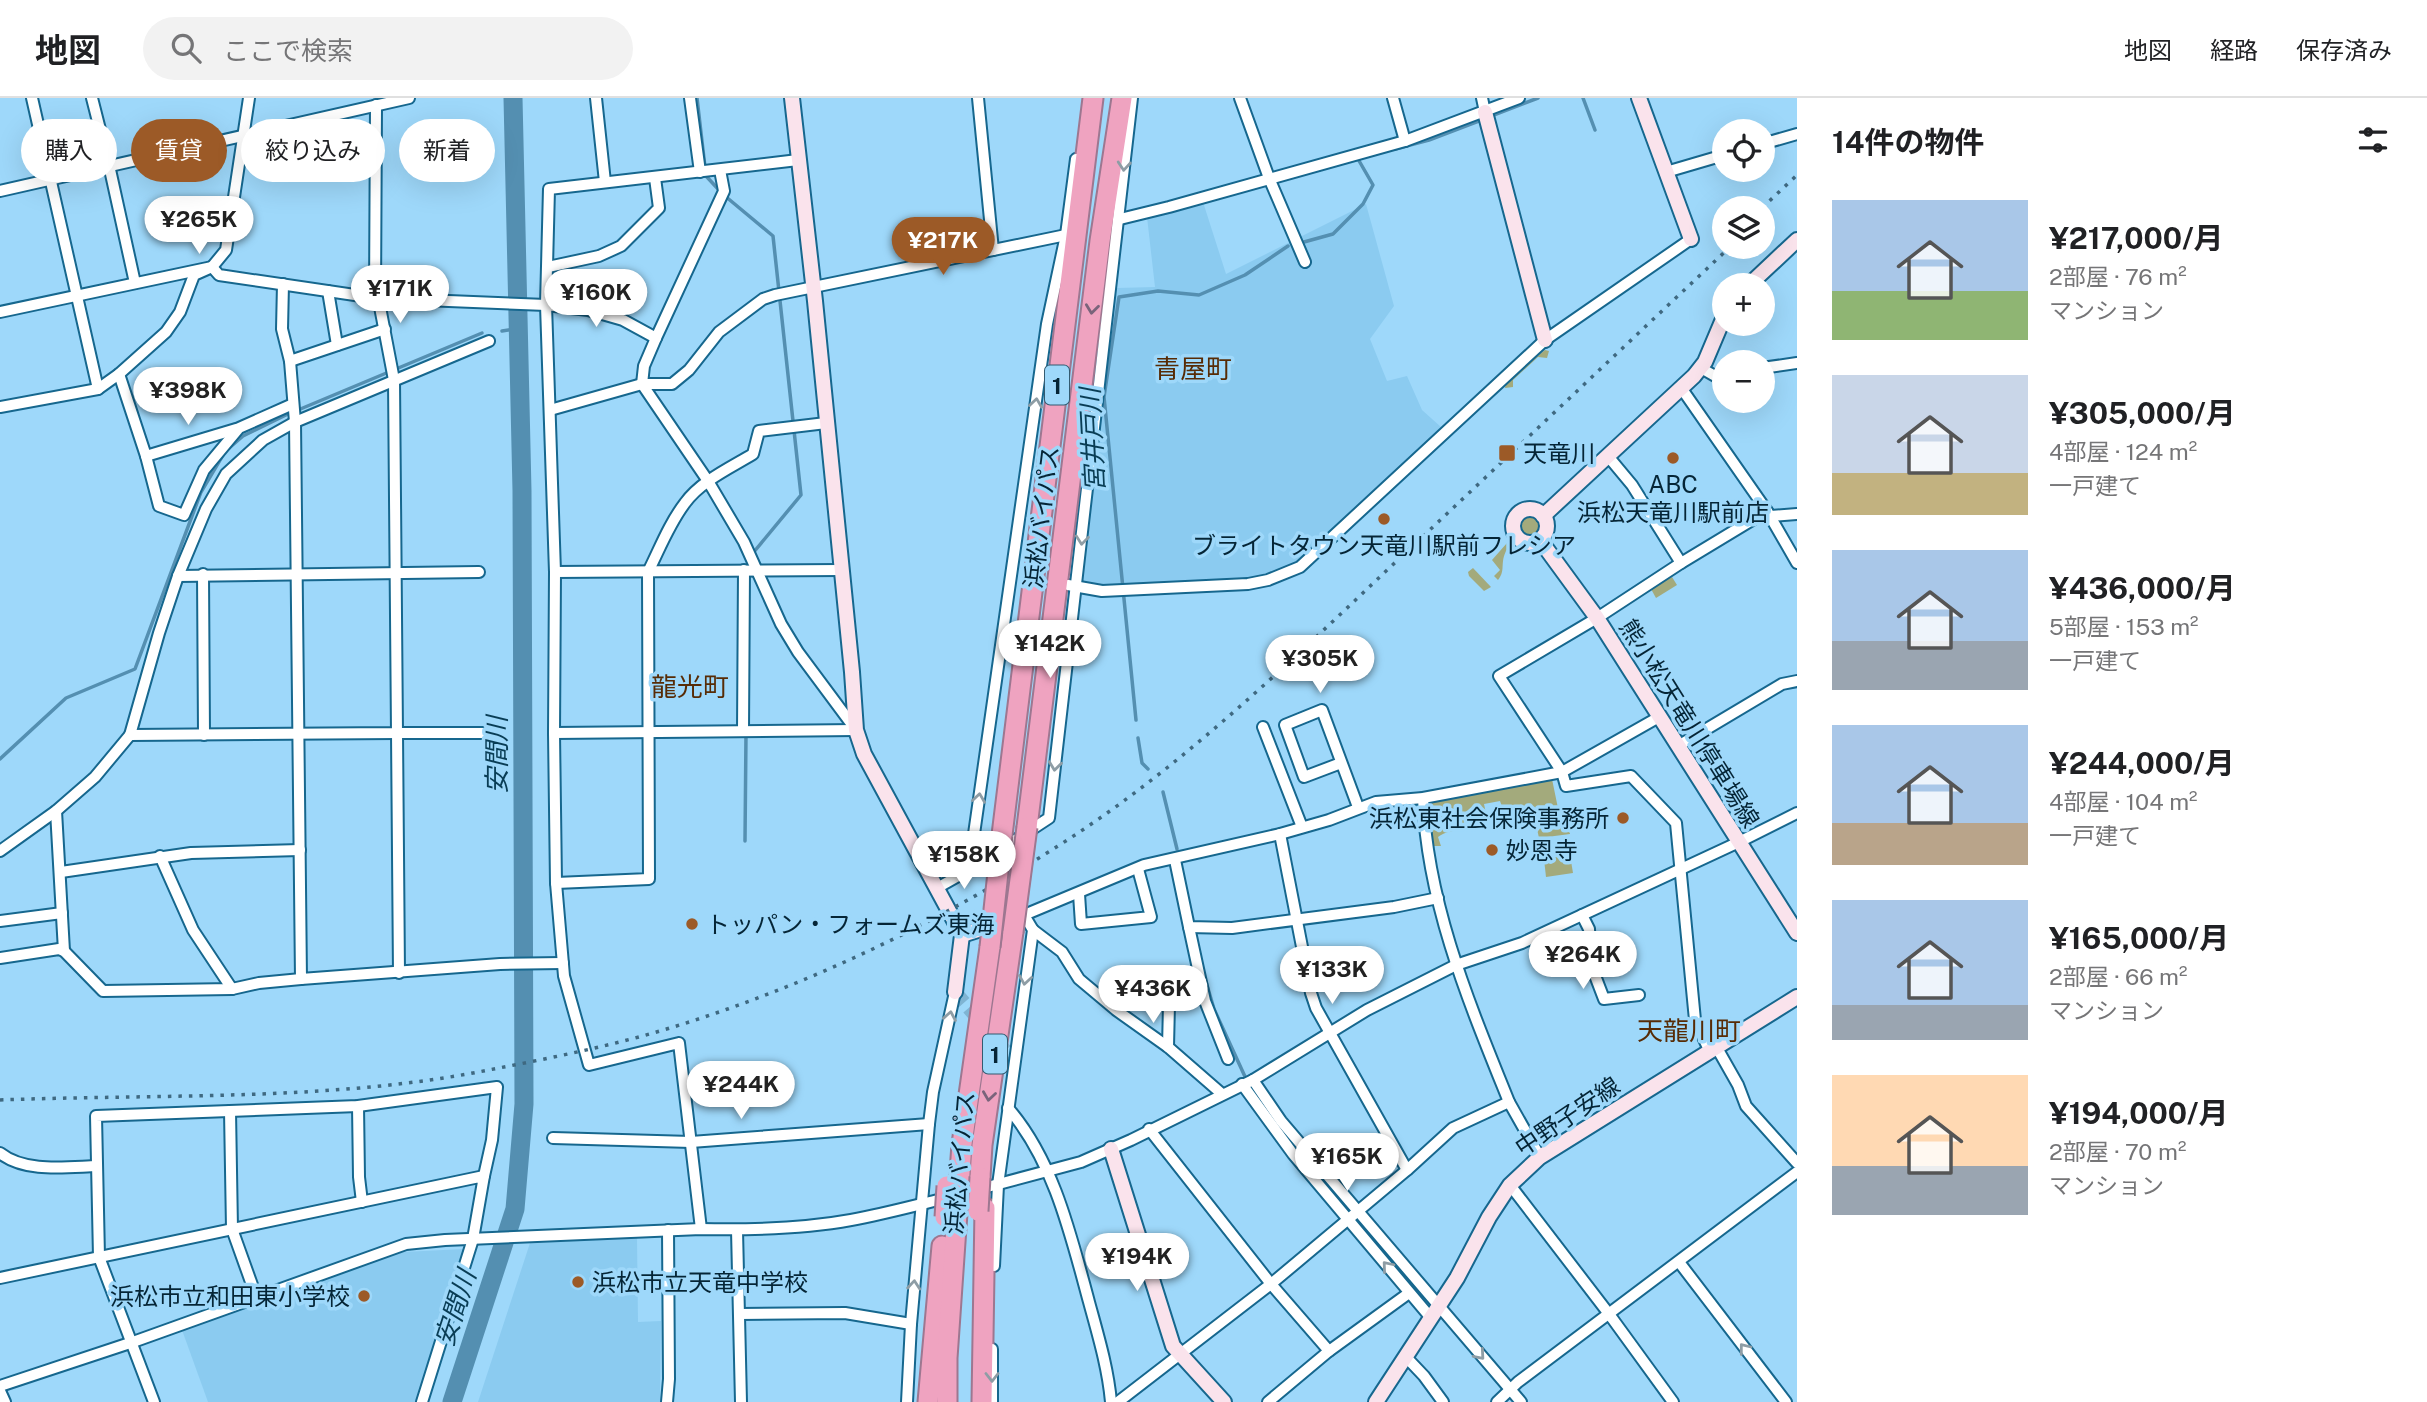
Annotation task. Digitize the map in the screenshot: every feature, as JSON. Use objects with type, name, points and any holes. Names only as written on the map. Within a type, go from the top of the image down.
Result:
[{"type":"highway","name":"浜松バイパス","points":[[947,1402],[953,1186],[962,1144],[990,947],[1093,98]]},
{"type":"highway","name":"浜松バイパス","points":[[968,1402],[982,1209],[988,1179],[982,1145],[1019,924],[1027,828],[1100,241],[1122,98]]},
{"type":"highway","points":[[982,1209],[982,1402]]},
{"type":"highway","points":[[928,1402],[951,1215]]},
{"type":"street","points":[[32,98],[37,119]]},
{"type":"street","points":[[92,98],[97,119]]},
{"type":"street","points":[[245,119],[249,98]]},
{"type":"street","points":[[308,119],[373,103],[409,98]]},
{"type":"street","points":[[596,98],[605,182]]},
{"type":"street","points":[[690,98],[708,172],[723,194],[644,366],[642,384],[708,481],[753,558],[750,570],[746,731]]},
{"type":"street","points":[[792,98],[814,288],[856,730],[864,754],[880,786],[962,935],[955,992],[933,1092],[929,1124],[911,1324],[908,1402]]},
{"type":"street","points":[[978,98],[993,250]]},
{"type":"street","points":[[937,888],[1049,818],[1072,586],[1120,219],[1132,98]]},
{"type":"street","points":[[1240,98],[1269,178],[1305,262]]},
{"type":"street","points":[[1393,98],[1405,141]]},
{"type":"street","points":[[1120,219],[1405,141],[1519,98]]},
{"type":"street","points":[[1072,586],[1084,590],[1125,590],[1248,584],[1268,580],[1300,567],[1545,340],[1691,239],[1639,98]]},
{"type":"street","points":[[373,103],[375,298],[380,307],[394,379],[399,973]]},
{"type":"street","points":[[1485,111],[1545,340]]},
{"type":"street","points":[[976,866],[973,841],[1047,324],[1066,235],[1079,140],[1089,122]]},
{"type":"street","points":[[1775,140],[1797,134]]},
{"type":"street","points":[[117,163],[241,135]]},
{"type":"street","points":[[0,407],[98,389],[166,332],[180,312],[194,275],[212,267],[226,250],[241,142]]},
{"type":"street","points":[[1666,172],[1712,159]]},
{"type":"street","points":[[701,1229],[678,1043],[589,1065],[570,1004],[563,963],[556,883],[555,572],[550,410],[542,305],[548,267],[549,189],[798,160]]},
{"type":"street","points":[[548,267],[599,256],[621,246],[659,208],[655,177]]},
{"type":"street","points":[[0,191],[35,182]]},
{"type":"street","points":[[51,182],[98,389]]},
{"type":"street","points":[[113,182],[135,283]]},
{"type":"street","points":[[550,410],[642,384],[672,384],[688,370],[719,331],[763,299],[1066,235]]},
{"type":"street","points":[[1762,273],[1797,240]]},
{"type":"street","points":[[0,312],[212,267]]},
{"type":"street","points":[[212,267],[219,275],[375,298],[542,305],[588,310],[623,320],[656,338]]},
{"type":"street","points":[[283,284],[282,329],[290,361],[294,421],[301,979]]},
{"type":"street","points":[[328,291],[337,345]]},
{"type":"street","points":[[290,361],[385,329]]},
{"type":"street","points":[[1543,516],[1682,388],[1701,368],[1715,336]]},
{"type":"street","points":[[0,851],[56,811],[95,776],[130,735],[178,576],[206,509],[226,474],[263,440],[294,421],[489,341]]},
{"type":"street","points":[[1775,366],[1797,363]]},
{"type":"street","points":[[1701,368],[1712,374]]},
{"type":"street","points":[[119,374],[159,506],[184,515],[204,470],[239,428]]},
{"type":"street","points":[[1682,388],[1769,514],[1797,563]]},
{"type":"street","points":[[146,456],[239,428],[293,404]]},
{"type":"street","points":[[556,883],[649,878],[649,572],[675,518],[686,500],[708,481],[753,454],[759,431],[826,423]]},
{"type":"street","points":[[1607,455],[1632,485],[1681,563]]},
{"type":"street","points":[[1524,510],[1535,510],[1546,520],[1546,531],[1540,540],[1530,543],[1520,540],[1513,531],[1513,521],[1524,510]]},
{"type":"street","points":[[1797,514],[1769,514],[1681,563],[1597,618],[1499,676],[1562,772],[1566,786],[1631,776],[1676,823],[1695,1020],[1738,1085],[1746,1106],[1797,1163]]},
{"type":"street","name":"熊小松天竜川停車場線","points":[[1540,540],[1597,618],[1797,933]]},
{"type":"street","points":[[750,570],[798,652],[856,730]]},
{"type":"street","points":[[555,572],[841,570]]},
{"type":"street","points":[[178,576],[479,572]]},
{"type":"street","points":[[203,575],[204,735]]},
{"type":"street","points":[[1012,580],[1026,582]]},
{"type":"street","points":[[1678,746],[1782,684],[1797,681]]},
{"type":"street","points":[[1342,763],[1304,777],[1285,725],[1322,710],[1342,763],[1358,807]]},
{"type":"street","points":[[962,935],[1019,924],[1138,869],[1280,834],[1329,820],[1376,802],[1423,798],[1562,772],[1659,717]]},
{"type":"street","points":[[1263,727],[1302,827]]},
{"type":"street","points":[[554,733],[856,730]]},
{"type":"street","points":[[130,735],[492,733]]},
{"type":"street","points":[[1423,798],[1425,838],[1456,965],[1509,1102],[1540,1157]]},
{"type":"street","points":[[56,811],[64,951]]},
{"type":"street","points":[[5,1402],[0,1389],[406,1244],[668,1230],[737,1230],[848,1221],[921,1204],[988,1179],[1048,1172],[1081,1162],[1248,1082],[1330,1035],[1367,1010],[1456,965],[1521,943],[1797,813]]},
{"type":"street","points":[[1280,834],[1311,993],[1330,1035],[1407,1170]]},
{"type":"street","points":[[61,872],[191,853],[300,850]]},
{"type":"street","points":[[160,856],[193,930],[232,989]]},
{"type":"street","points":[[1174,860],[1192,927],[1205,1001],[1228,1059]]},
{"type":"street","points":[[1079,894],[1082,924],[1151,917],[1138,869]]},
{"type":"street","points":[[1192,927],[1232,929],[1394,907],[1438,898]]},
{"type":"street","points":[[0,921],[62,913]]},
{"type":"street","points":[[1582,915],[1589,929],[1591,965],[1604,999],[1639,995]]},
{"type":"street","points":[[1019,924],[1033,930],[1062,952],[1079,979],[1116,1010],[1168,1047],[1222,1094]]},
{"type":"street","points":[[992,1402],[994,1257],[988,1179],[1008,1108],[1033,930]]},
{"type":"street","points":[[0,958],[59,949],[103,991],[232,989],[301,979],[500,964],[563,963]]},
{"type":"street","name":"中野子安線","points":[[1376,1402],[1457,1278],[1489,1217],[1510,1185],[1540,1157],[1797,997]]},
{"type":"street","points":[[1168,1047],[1169,1004]]},
{"type":"street","points":[[1248,1082],[1257,1088],[1409,1293],[1435,1313]]},
{"type":"street","points":[[154,1402],[99,1257],[96,1116],[358,1106],[497,1087],[492,1140],[475,1239],[422,1402]]},
{"type":"street","points":[[1118,1402],[1271,1284],[1453,1128],[1509,1102]]},
{"type":"street","points":[[358,1106],[362,1202]]},
{"type":"street","points":[[1008,1108],[1023,1126],[1048,1172],[1079,1265],[1109,1376],[1111,1402]]},
{"type":"street","points":[[230,1111],[232,1229],[256,1296]]},
{"type":"street","points":[[553,1138],[691,1142],[929,1124]]},
{"type":"street","points":[[1149,1129],[1271,1284],[1329,1351]]},
{"type":"street","points":[[1111,1149],[1174,1346],[1224,1402]]},
{"type":"street","points":[[0,1153],[10,1161],[51,1168],[97,1166]]},
{"type":"street","points":[[1497,1402],[1510,1389],[1797,1172]]},
{"type":"street","points":[[0,1278],[484,1176]]},
{"type":"street","points":[[1510,1185],[1673,1402]]},
{"type":"street","points":[[1352,1214],[1435,1313],[1521,1402]]},
{"type":"street","points":[[667,1402],[668,1230]]},
{"type":"street","points":[[737,1230],[741,1402]]},
{"type":"street","points":[[1679,1262],[1786,1402]]},
{"type":"street","points":[[1268,1402],[1329,1351],[1409,1293]]},
{"type":"street","points":[[738,1314],[845,1313],[911,1324]]},
{"type":"street","points":[[1405,1356],[1443,1402]]},
{"type":"shaded area","points":[[1203,202],[1226,274],[1366,204],[1394,306],[1370,339],[1387,381],[1407,376],[1422,410],[1441,427],[1298,562],[1253,580],[1093,588],[1084,586],[1079,578],[1117,288],[1155,287],[1147,217]]},
{"type":"shaded area","name":"浜松市立天竜中学校","points":[[637,1238],[638,1322],[661,1321],[660,1402],[478,1402],[530,1243]]},
{"type":"shaded area","name":"浜松市立和田東小学校","points":[[464,1249],[465,1253],[416,1402],[208,1402],[182,1330],[371,1261],[403,1252]]},
{"type":"green space","points":[[1545,350],[1549,351],[1547,358],[1538,357],[1513,380],[1513,387],[1505,388],[1506,382]]},
{"type":"green space","points":[[1529,516],[1536,519],[1539,526],[1536,533],[1529,536],[1522,533],[1519,526],[1522,519]]},
{"type":"green space","points":[[1507,543],[1509,546],[1498,580],[1494,576],[1500,570],[1492,560]]},
{"type":"green space","points":[[1473,568],[1491,587],[1484,591],[1469,576],[1468,572]]},
{"type":"green space","points":[[1672,577],[1677,585],[1656,598],[1651,589]]},
{"type":"green space","points":[[1552,779],[1561,823],[1568,823],[1570,834],[1539,838],[1534,815],[1506,818],[1500,801],[1484,804],[1488,823],[1444,834],[1438,837],[1441,846],[1433,846],[1428,807],[1433,800]]},
{"type":"green space","points":[[1570,855],[1573,873],[1546,877],[1544,859]]},
{"type":"waterway","name":"安間川","points":[[452,1402],[515,1209],[524,1104],[522,491],[513,98]]},
{"type":"waterway","points":[[697,98],[706,176],[719,190]]},
{"type":"waterway","name":"宮井戸川","points":[[1491,116],[1538,98]]},
{"type":"waterway","name":"宮井戸川","points":[[1583,98],[1595,130]]},
{"type":"waterway","name":"宮井戸川","points":[[1395,149],[1429,140],[1484,119]]},
{"type":"waterway","name":"宮井戸川","points":[[1304,242],[1333,234],[1363,204],[1373,185],[1358,159],[1361,158]]},
{"type":"waterway","points":[[725,196],[773,236],[801,495],[753,553]]},
{"type":"waterway","name":"宮井戸川","points":[[1136,720],[1104,397],[1119,297],[1158,291],[1199,295],[1245,275],[1288,246]]},
{"type":"waterway","points":[[502,331],[516,329]]},
{"type":"waterway","points":[[298,410],[482,333]]},
{"type":"waterway","points":[[228,449],[243,436],[290,413]]},
{"type":"waterway","points":[[0,759],[66,698],[135,669],[201,492],[223,455]]},
{"type":"waterway","points":[[745,841],[746,734]]},
{"type":"waterway","name":"宮井戸川","points":[[1138,738],[1142,763],[1148,769]]},
{"type":"waterway","name":"宮井戸川","points":[[1163,792],[1177,849]]},
{"type":"waterway","name":"宮井戸川","points":[[1206,982],[1214,1009],[1247,1081]]},
{"type":"waterway","name":"宮井戸川","points":[[1282,1130],[1424,1300]]},
{"type":"tunnel","points":[[955,992],[1015,1062]]},
{"type":"railway","points":[[1775,196],[1797,175]]},
{"type":"railway","points":[[0,1100],[297,1092],[415,1082],[473,1073],[590,1049],[660,1031],[770,993],[876,947],[979,894],[1029,864],[1119,805],[1159,774],[1237,709],[1312,641],[1717,259]]},
{"type":"place","name":"天竜川","points":[[1507,453]]},
{"type":"place","name":"ABC 浜松天竜川駅前店","points":[[1673,458]]},
{"type":"place","name":"ブライトタウン天竜川駅前フレシア","points":[[1384,519]]},
{"type":"place","name":"浜松東社会保険事務所","points":[[1623,818]]},
{"type":"place","name":"妙恩寺","points":[[1492,850]]},
{"type":"place","name":"トッパン・フォームズ東海","points":[[692,924]]},
{"type":"place","name":"浜松市立天竜中学校","points":[[578,1282]]},
{"type":"place","name":"浜松市立和田東小学校","points":[[364,1296]]},
{"type":"district","name":"青屋町","points":[[1193,368]]},
{"type":"district","name":"龍光町","points":[[690,686]]},
{"type":"district","name":"天龍川町","points":[[1689,1030]]}]
